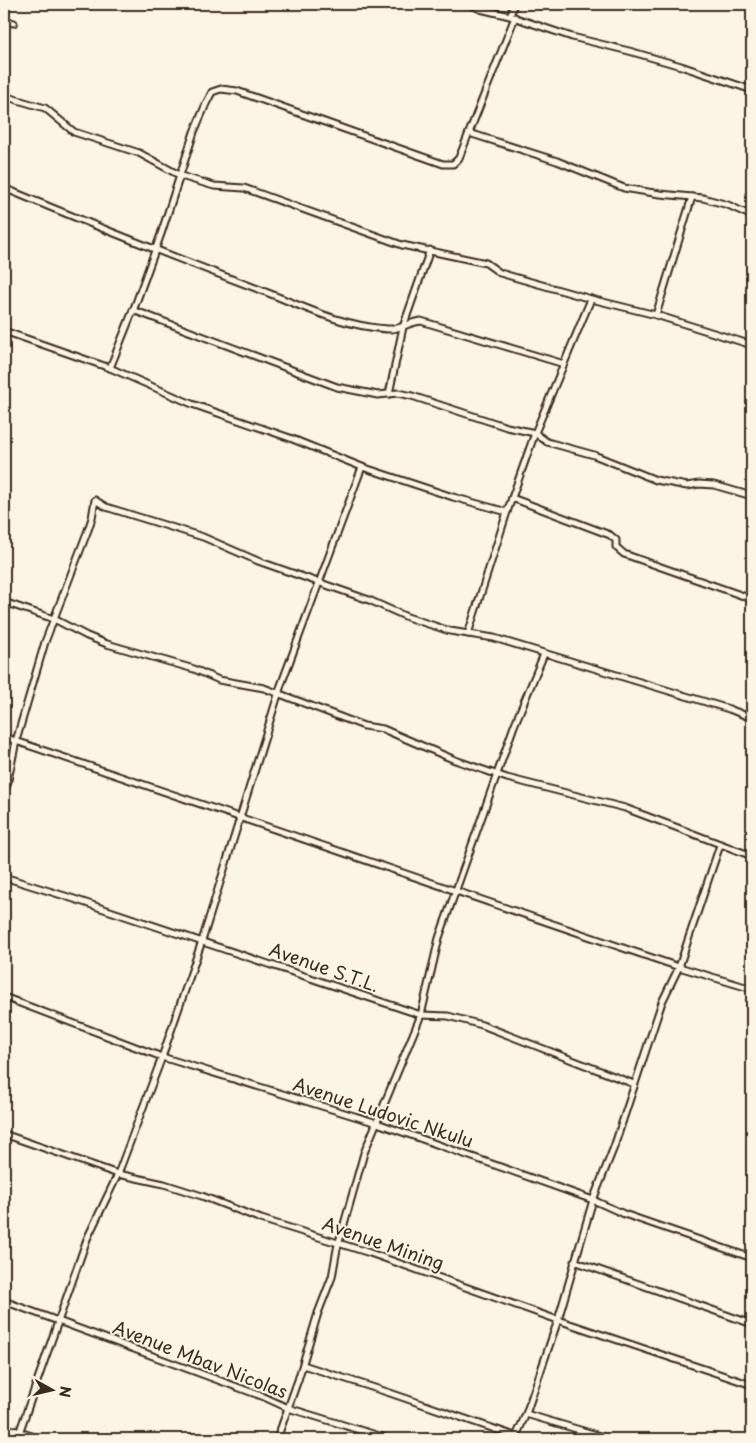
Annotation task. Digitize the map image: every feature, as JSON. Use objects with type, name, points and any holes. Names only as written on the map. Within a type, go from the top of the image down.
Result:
[{"type":"street","points":[[469,4],[480,9],[512,16],[572,37],[663,61],[752,90]]},
{"type":"street","points":[[110,368],[212,92],[221,89],[237,91],[443,164],[453,164],[459,158],[469,133],[512,16],[514,4]]},
{"type":"street","points":[[4,21],[14,23]]},
{"type":"street","points":[[4,96],[45,108],[74,132],[139,153],[181,176],[214,186],[244,188],[402,245],[486,262],[500,273],[656,315],[752,345]]},
{"type":"street","points":[[469,133],[557,161],[624,188],[692,197],[728,205],[752,216]]},
{"type":"street","points":[[4,188],[155,250],[348,323],[389,329],[421,321],[564,364]]},
{"type":"street","points":[[656,315],[692,197]]},
{"type":"street","points":[[389,394],[403,327],[430,250]]},
{"type":"street","points":[[468,634],[507,512],[535,433],[591,299]]},
{"type":"street","points":[[133,310],[337,387],[366,394],[398,393],[412,396],[502,425],[535,433],[548,442],[602,458],[656,480],[687,486],[699,484],[714,485],[752,496]]},
{"type":"street","points":[[4,331],[110,368],[192,404],[290,438],[362,467],[453,497],[507,512]]},
{"type":"street","points":[[17,1439],[87,1239],[118,1174],[162,1058],[202,942],[278,695],[362,467]]},
{"type":"street","points":[[512,498],[610,535],[616,540],[616,547],[624,554],[752,599]]},
{"type":"street","points":[[4,791],[16,741],[45,642],[88,530],[95,500],[106,507],[203,537],[258,561],[369,600],[407,617],[450,630],[494,638],[752,718]]},
{"type":"street","points":[[4,602],[54,619],[86,636],[107,644],[194,669],[219,680],[264,688],[278,695],[364,726],[383,729],[455,760],[556,791],[625,808],[752,856]]},
{"type":"street","points":[[277,1439],[303,1365],[318,1312],[332,1277],[339,1243],[364,1153],[421,1015],[439,938],[514,726],[544,654]]},
{"type":"street","points":[[4,737],[679,967],[752,989]]},
{"type":"street","points":[[303,1365],[390,1393],[515,1438],[526,1414],[558,1320],[593,1200],[614,1147],[662,1002],[679,967],[720,845]]},
{"type":"street","name":"Avenue S.T.L.","points":[[4,877],[421,1015],[448,1016],[482,1025],[634,1084]]},
{"type":"street","name":"Avenue Ludovic Nkulu","points":[[4,997],[162,1058],[377,1123],[593,1200],[624,1214],[752,1258]]},
{"type":"street","name":"Avenue Mining","points":[[4,1134],[118,1174],[164,1184],[192,1193],[261,1219],[339,1243],[558,1320],[752,1385]]},
{"type":"street","points":[[574,1261],[752,1324]]},
{"type":"street","name":"Avenue Mbav Nicolas","points":[[4,1301],[264,1397],[288,1408],[389,1439]]},
{"type":"street","points":[[526,1414],[610,1439]]},
{"type":"street","points":[[4,1427],[41,1439]]}]
